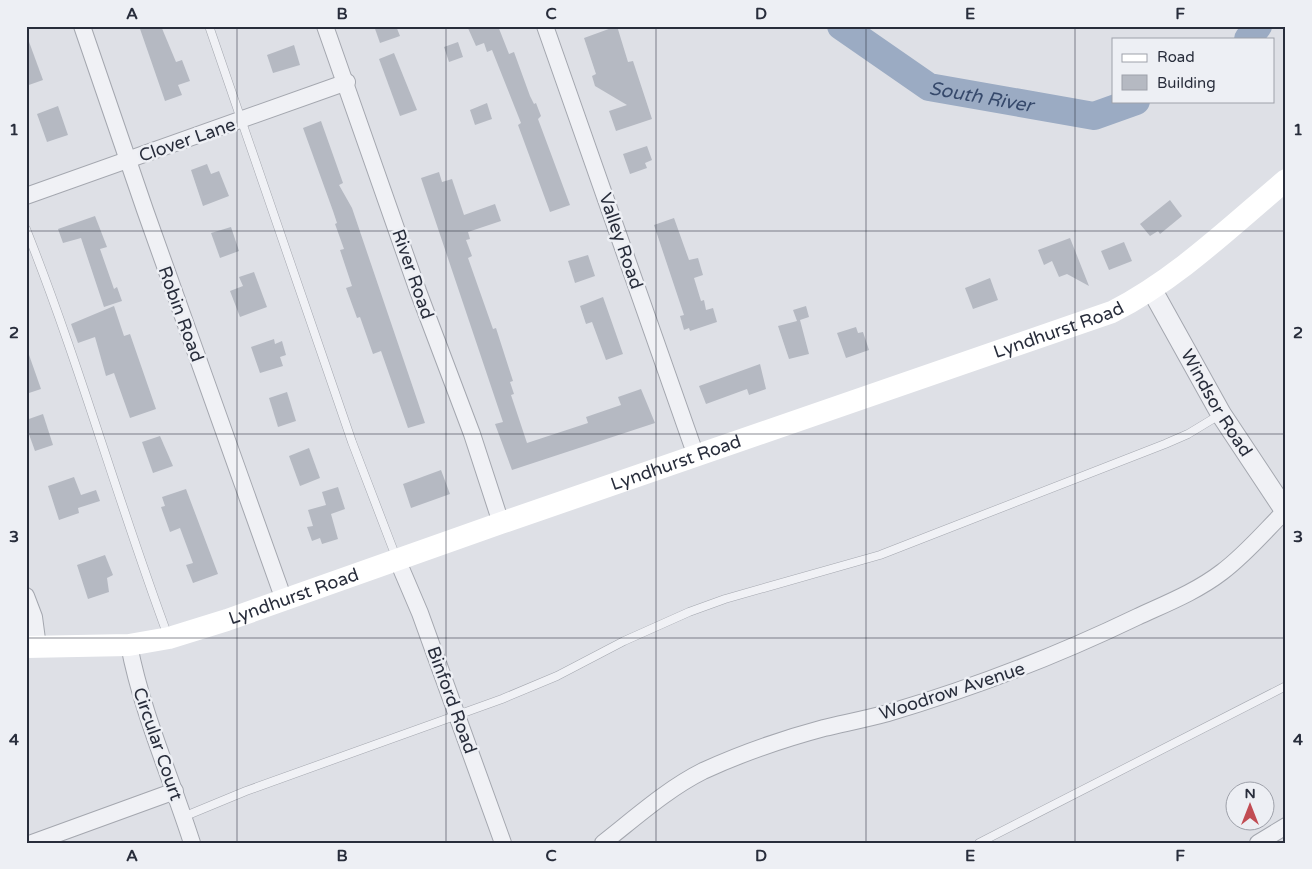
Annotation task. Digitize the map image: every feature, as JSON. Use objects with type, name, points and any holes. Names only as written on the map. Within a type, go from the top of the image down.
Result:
[{"type":"main road","name":"Lyndhurst Road","points":[[32,647],[129,645],[169,638],[284,600],[501,522],[1112,312],[1152,290],[1286,180]]},
{"type":"street","name":"Robin Road","points":[[82,26],[284,600]]},
{"type":"street","name":"River Road","points":[[325,26],[347,82],[418,291],[472,434],[501,522]]},
{"type":"street","name":"Valley Road","points":[[545,26],[696,456]]},
{"type":"street","name":"Clover Lane","points":[[26,196],[242,121],[347,82]]},
{"type":"street","name":"Windsor Road","points":[[1152,290],[1220,414],[1285,511]]},
{"type":"street","name":"Woodrow Avenue","points":[[603,843],[671,791],[702,772],[734,757],[824,728],[885,714],[978,684],[1086,642],[1187,593],[1220,573],[1244,554],[1285,511]]},
{"type":"street","name":"Binford Road","points":[[397,559],[420,612],[503,843]]},
{"type":"street","points":[[26,596],[34,617],[32,647]]},
{"type":"street","name":"Circular Court","points":[[129,645],[136,680],[146,714],[192,843]]},
{"type":"street","points":[[32,843],[174,791]]},
{"type":"street","points":[[1258,843],[1286,826]]},
{"type":"lane","points":[[209,26],[352,442],[397,559]]},
{"type":"lane","points":[[26,229],[47,282],[141,564],[169,638]]},
{"type":"lane","points":[[183,817],[557,676],[624,641],[689,612],[725,599],[880,555],[1165,444],[1188,434],[1220,414]]},
{"type":"lane","points":[[979,843],[1286,686]]},
{"type":"building","points":[[139,26],[161,26],[176,62],[182,60],[190,81],[178,85],[182,95],[165,101]]},
{"type":"building","points":[[374,26],[396,26],[400,36],[380,43]]},
{"type":"building","points":[[467,26],[498,26],[509,54],[514,52],[530,96],[534,104],[536,103],[541,116],[538,119],[570,205],[550,212],[518,125],[521,123],[492,50],[487,52],[484,43],[476,46]]},
{"type":"building","points":[[617,26],[628,62],[633,61],[652,119],[616,131],[609,111],[627,105],[595,86],[592,76],[596,74],[584,38]]},
{"type":"building","points":[[26,39],[28,39],[43,80],[26,86]]},
{"type":"building","points":[[458,42],[463,57],[449,62],[444,47]]},
{"type":"building","points":[[294,45],[300,65],[273,73],[267,55]]},
{"type":"building","points":[[394,53],[417,110],[400,116],[379,59]]},
{"type":"building","points":[[487,103],[492,119],[475,125],[470,110]]},
{"type":"building","points":[[58,106],[68,135],[47,142],[37,114]]},
{"type":"building","points":[[321,121],[343,183],[339,185],[352,208],[425,423],[408,428],[381,351],[373,354],[360,317],[357,318],[346,288],[352,286],[340,250],[344,249],[335,224],[337,223],[333,211],[303,128]]},
{"type":"building","points":[[647,146],[652,160],[645,163],[647,168],[630,174],[623,154]]},
{"type":"building","points":[[207,164],[211,174],[219,171],[229,196],[203,206],[191,170]]},
{"type":"building","points":[[439,172],[442,182],[452,179],[464,215],[495,204],[501,221],[468,232],[470,239],[466,240],[472,256],[468,258],[493,329],[496,328],[513,381],[510,382],[514,394],[511,395],[527,443],[588,423],[586,417],[621,405],[618,397],[641,389],[655,423],[512,470],[495,424],[503,422],[421,178]]},
{"type":"building","points":[[1170,200],[1182,216],[1160,234],[1158,231],[1150,236],[1140,224]]},
{"type":"building","points":[[95,216],[107,247],[100,249],[114,289],[117,287],[122,301],[104,307],[81,238],[63,243],[58,229]]},
{"type":"building","points":[[674,218],[689,260],[698,258],[703,275],[694,278],[701,301],[704,300],[706,310],[713,308],[717,322],[690,331],[689,328],[684,330],[680,316],[684,315],[654,225]]},
{"type":"building","points":[[231,227],[239,251],[220,258],[211,233]]},
{"type":"building","points":[[1070,238],[1089,286],[1067,274],[1059,277],[1052,261],[1044,265],[1038,250]]},
{"type":"building","points":[[1124,242],[1132,261],[1109,270],[1101,251]]},
{"type":"building","points":[[588,255],[595,276],[575,283],[568,261]]},
{"type":"building","points":[[254,272],[267,307],[240,317],[230,291],[243,286],[239,277]]},
{"type":"building","points":[[990,278],[998,300],[973,309],[965,288]]},
{"type":"building","points":[[603,297],[623,354],[606,360],[592,322],[586,324],[580,306]]},
{"type":"building","points":[[114,306],[124,336],[130,334],[156,409],[130,418],[114,373],[106,376],[95,337],[78,343],[71,324]]},
{"type":"building","points":[[806,306],[809,317],[800,320],[809,354],[789,359],[778,326],[797,321],[793,310]]},
{"type":"building","points":[[856,327],[858,333],[863,332],[869,350],[846,358],[837,333]]},
{"type":"building","points":[[274,339],[275,344],[282,341],[286,355],[280,357],[283,366],[260,373],[251,347]]},
{"type":"building","points":[[26,352],[28,352],[41,389],[26,394]]},
{"type":"building","points":[[760,364],[766,389],[749,395],[747,389],[706,404],[699,386]]},
{"type":"building","points":[[287,392],[296,421],[278,427],[269,398]]},
{"type":"building","points":[[43,414],[53,445],[35,451],[26,426],[26,420]]},
{"type":"building","points":[[160,436],[173,466],[153,473],[142,442]]},
{"type":"building","points":[[309,448],[320,478],[300,486],[289,456]]},
{"type":"building","points":[[441,470],[450,494],[411,508],[403,484]]},
{"type":"building","points":[[74,477],[81,495],[96,490],[100,501],[78,508],[79,513],[59,520],[48,486]]},
{"type":"building","points":[[338,487],[345,509],[331,514],[338,539],[322,544],[320,538],[312,541],[307,527],[313,526],[308,510],[326,505],[322,492]]},
{"type":"building","points":[[186,489],[218,574],[193,583],[186,565],[193,563],[180,528],[170,532],[161,507],[165,506],[162,497]]},
{"type":"building","points":[[105,555],[113,575],[107,578],[109,592],[88,599],[77,565]]},
{"type":"waterway","name":"South River","points":[[841,26],[929,87],[1094,116],[1133,102]]},
{"type":"waterway","name":"South River","points":[[1249,38],[1258,26]]}]
